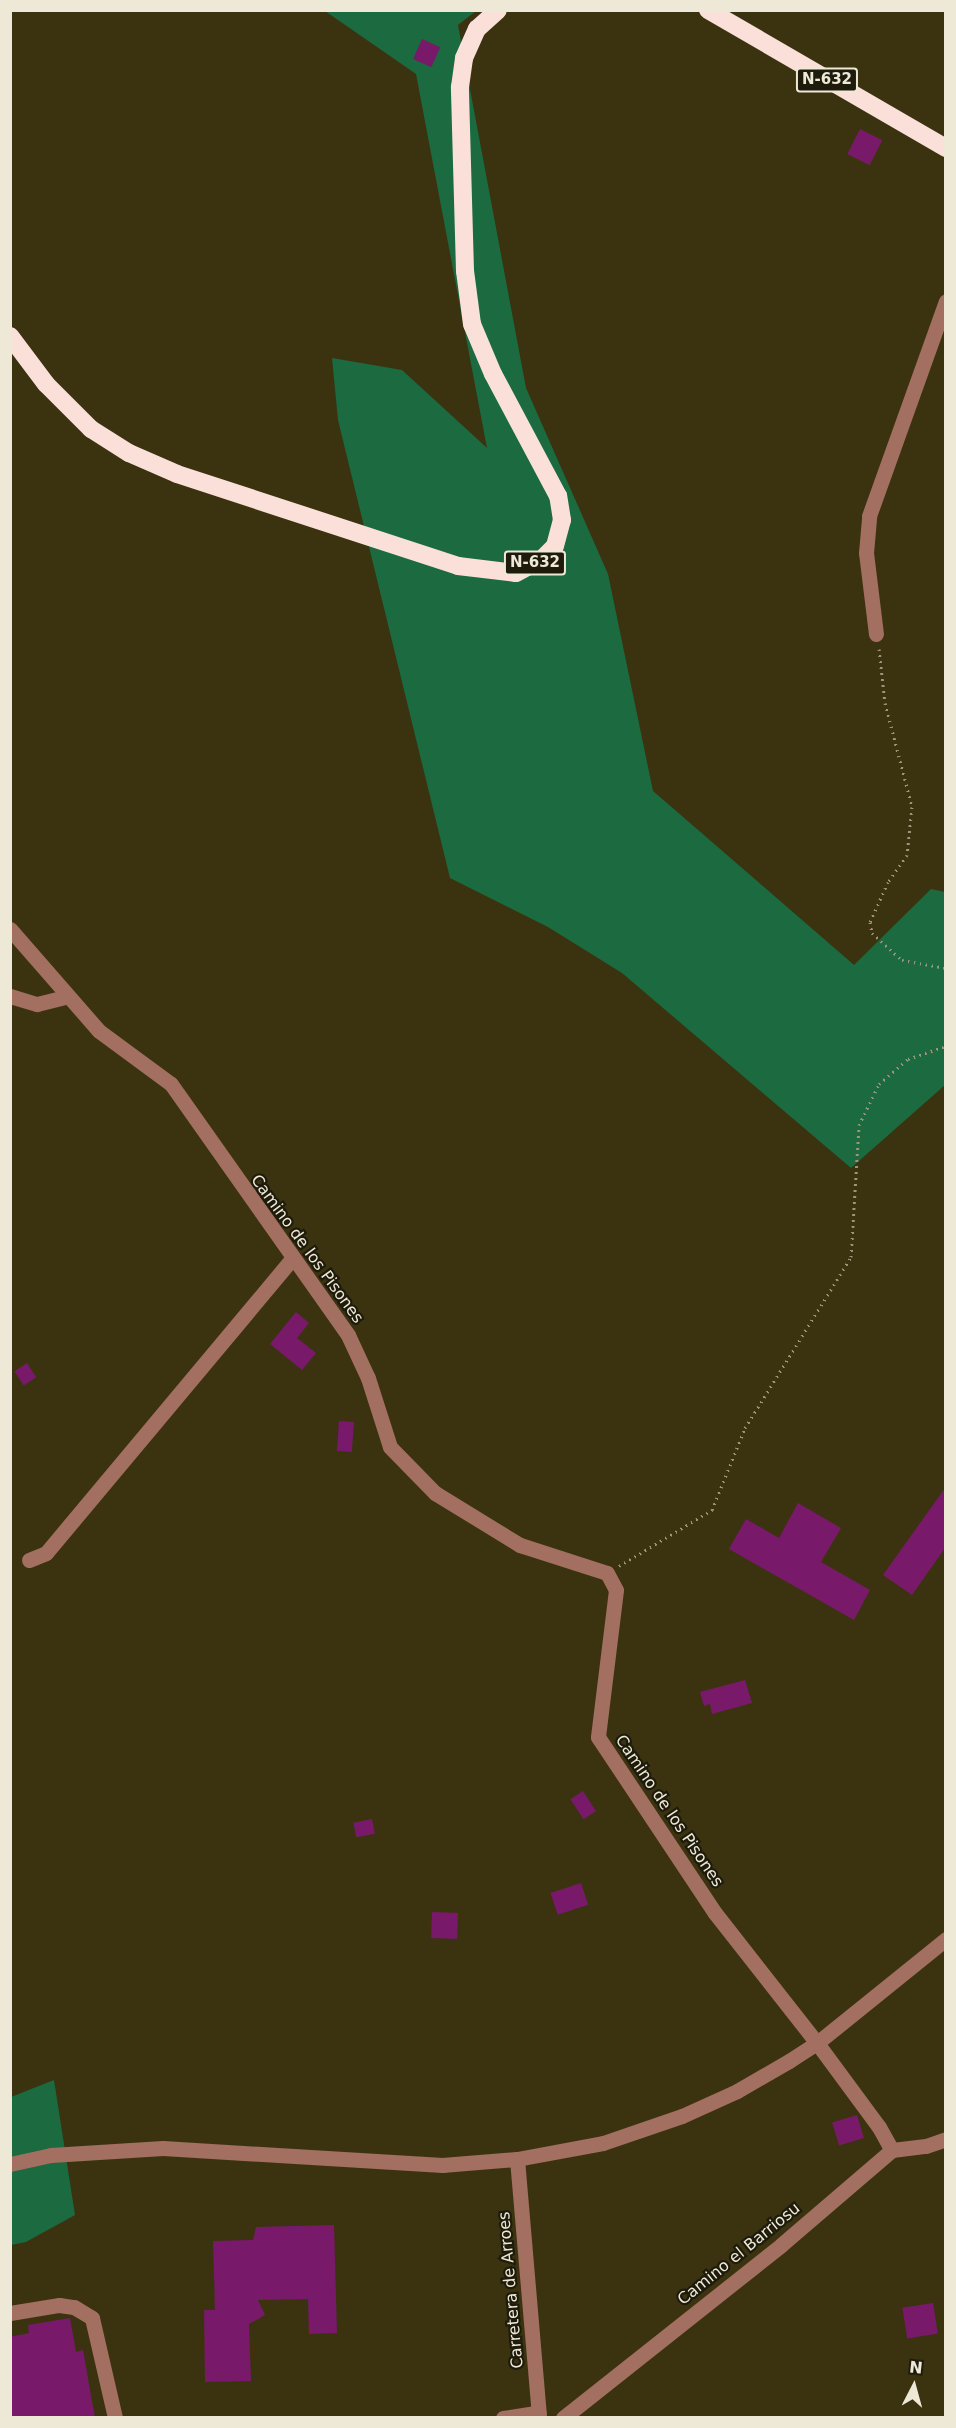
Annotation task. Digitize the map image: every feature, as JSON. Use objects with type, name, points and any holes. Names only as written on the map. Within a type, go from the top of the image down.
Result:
[{"type":"highway","name":"N-632","points":[[10,336],[46,384],[91,429],[129,453],[177,474],[458,566],[516,573],[542,559],[555,546],[562,520],[558,496],[493,374],[472,324],[465,271],[460,87],[464,58],[477,29],[498,10]]},
{"type":"highway","name":"N-632","points":[[708,10],[945,148]]},
{"type":"street","points":[[876,634],[866,553],[869,516],[945,301]]},
{"type":"street","name":"Camino de los Pisones","points":[[10,929],[99,1031],[171,1084],[348,1335],[369,1378],[390,1447],[435,1493],[520,1545],[607,1573],[616,1590],[598,1737],[715,1913],[818,2043],[879,2127],[892,2150]]},
{"type":"street","points":[[10,996],[37,1004],[68,996]]},
{"type":"street","points":[[29,1560],[46,1553],[293,1258]]},
{"type":"street","points":[[10,2164],[51,2155],[163,2148],[442,2165],[517,2160],[603,2143],[682,2116],[737,2091],[818,2043],[945,1939]]},
{"type":"street","points":[[892,2150],[926,2146],[945,2139]]},
{"type":"street","name":"Camino el Barriosu","points":[[563,2418],[781,2245],[892,2150]]},
{"type":"street","name":"Carretera de Arroes","points":[[517,2160],[539,2415]]},
{"type":"street","points":[[10,2313],[59,2305],[74,2307],[92,2318],[115,2418]]},
{"type":"street","points":[[503,2418],[539,2415]]},
{"type":"path","points":[[876,634],[885,704],[912,807],[907,855],[870,922],[872,933],[902,960],[945,968]]},
{"type":"path","points":[[607,1573],[712,1510],[745,1428],[851,1257],[859,1125],[879,1084],[908,1059],[945,1046]]},
{"type":"green space","points":[[325,11],[476,11],[458,25],[526,388],[608,574],[653,791],[854,965],[931,889],[945,892],[945,1085],[851,1168],[622,973],[548,927],[450,878],[338,420],[332,358],[402,370],[487,448],[416,74]]},
{"type":"green space","points":[[54,2080],[75,2215],[26,2242],[11,2245],[11,2097]]},
{"type":"building","points":[[422,39],[440,47],[431,67],[413,59]]},
{"type":"building","points":[[860,129],[882,140],[870,165],[847,154]]},
{"type":"building","points":[[296,1312],[309,1323],[297,1338],[316,1353],[302,1370],[270,1344]]},
{"type":"building","points":[[27,1363],[36,1377],[24,1385],[14,1371]]},
{"type":"building","points":[[339,1421],[354,1422],[352,1452],[337,1451]]},
{"type":"building","points":[[945,1488],[945,1548],[912,1595],[883,1575]]},
{"type":"building","points":[[798,1503],[841,1528],[821,1562],[870,1590],[854,1620],[729,1549],[746,1519],[779,1538]]},
{"type":"building","points":[[745,1680],[752,1703],[712,1714],[710,1704],[704,1706],[700,1692]]},
{"type":"building","points":[[583,1791],[596,1811],[583,1819],[570,1799]]},
{"type":"building","points":[[372,1819],[375,1834],[356,1837],[353,1823]]},
{"type":"building","points":[[581,1883],[588,1905],[558,1915],[551,1893]]},
{"type":"building","points":[[432,1912],[458,1913],[457,1939],[431,1938]]},
{"type":"building","points":[[857,2115],[864,2138],[839,2146],[832,2123]]},
{"type":"building","points":[[334,2225],[337,2333],[309,2334],[308,2299],[258,2300],[265,2315],[249,2324],[251,2381],[205,2382],[204,2310],[215,2310],[213,2241],[253,2240],[256,2227]]},
{"type":"building","points":[[933,2303],[938,2334],[907,2338],[902,2308]]},
{"type":"building","points":[[70,2318],[76,2352],[83,2350],[95,2418],[10,2418],[10,2337],[29,2333],[28,2325]]}]
